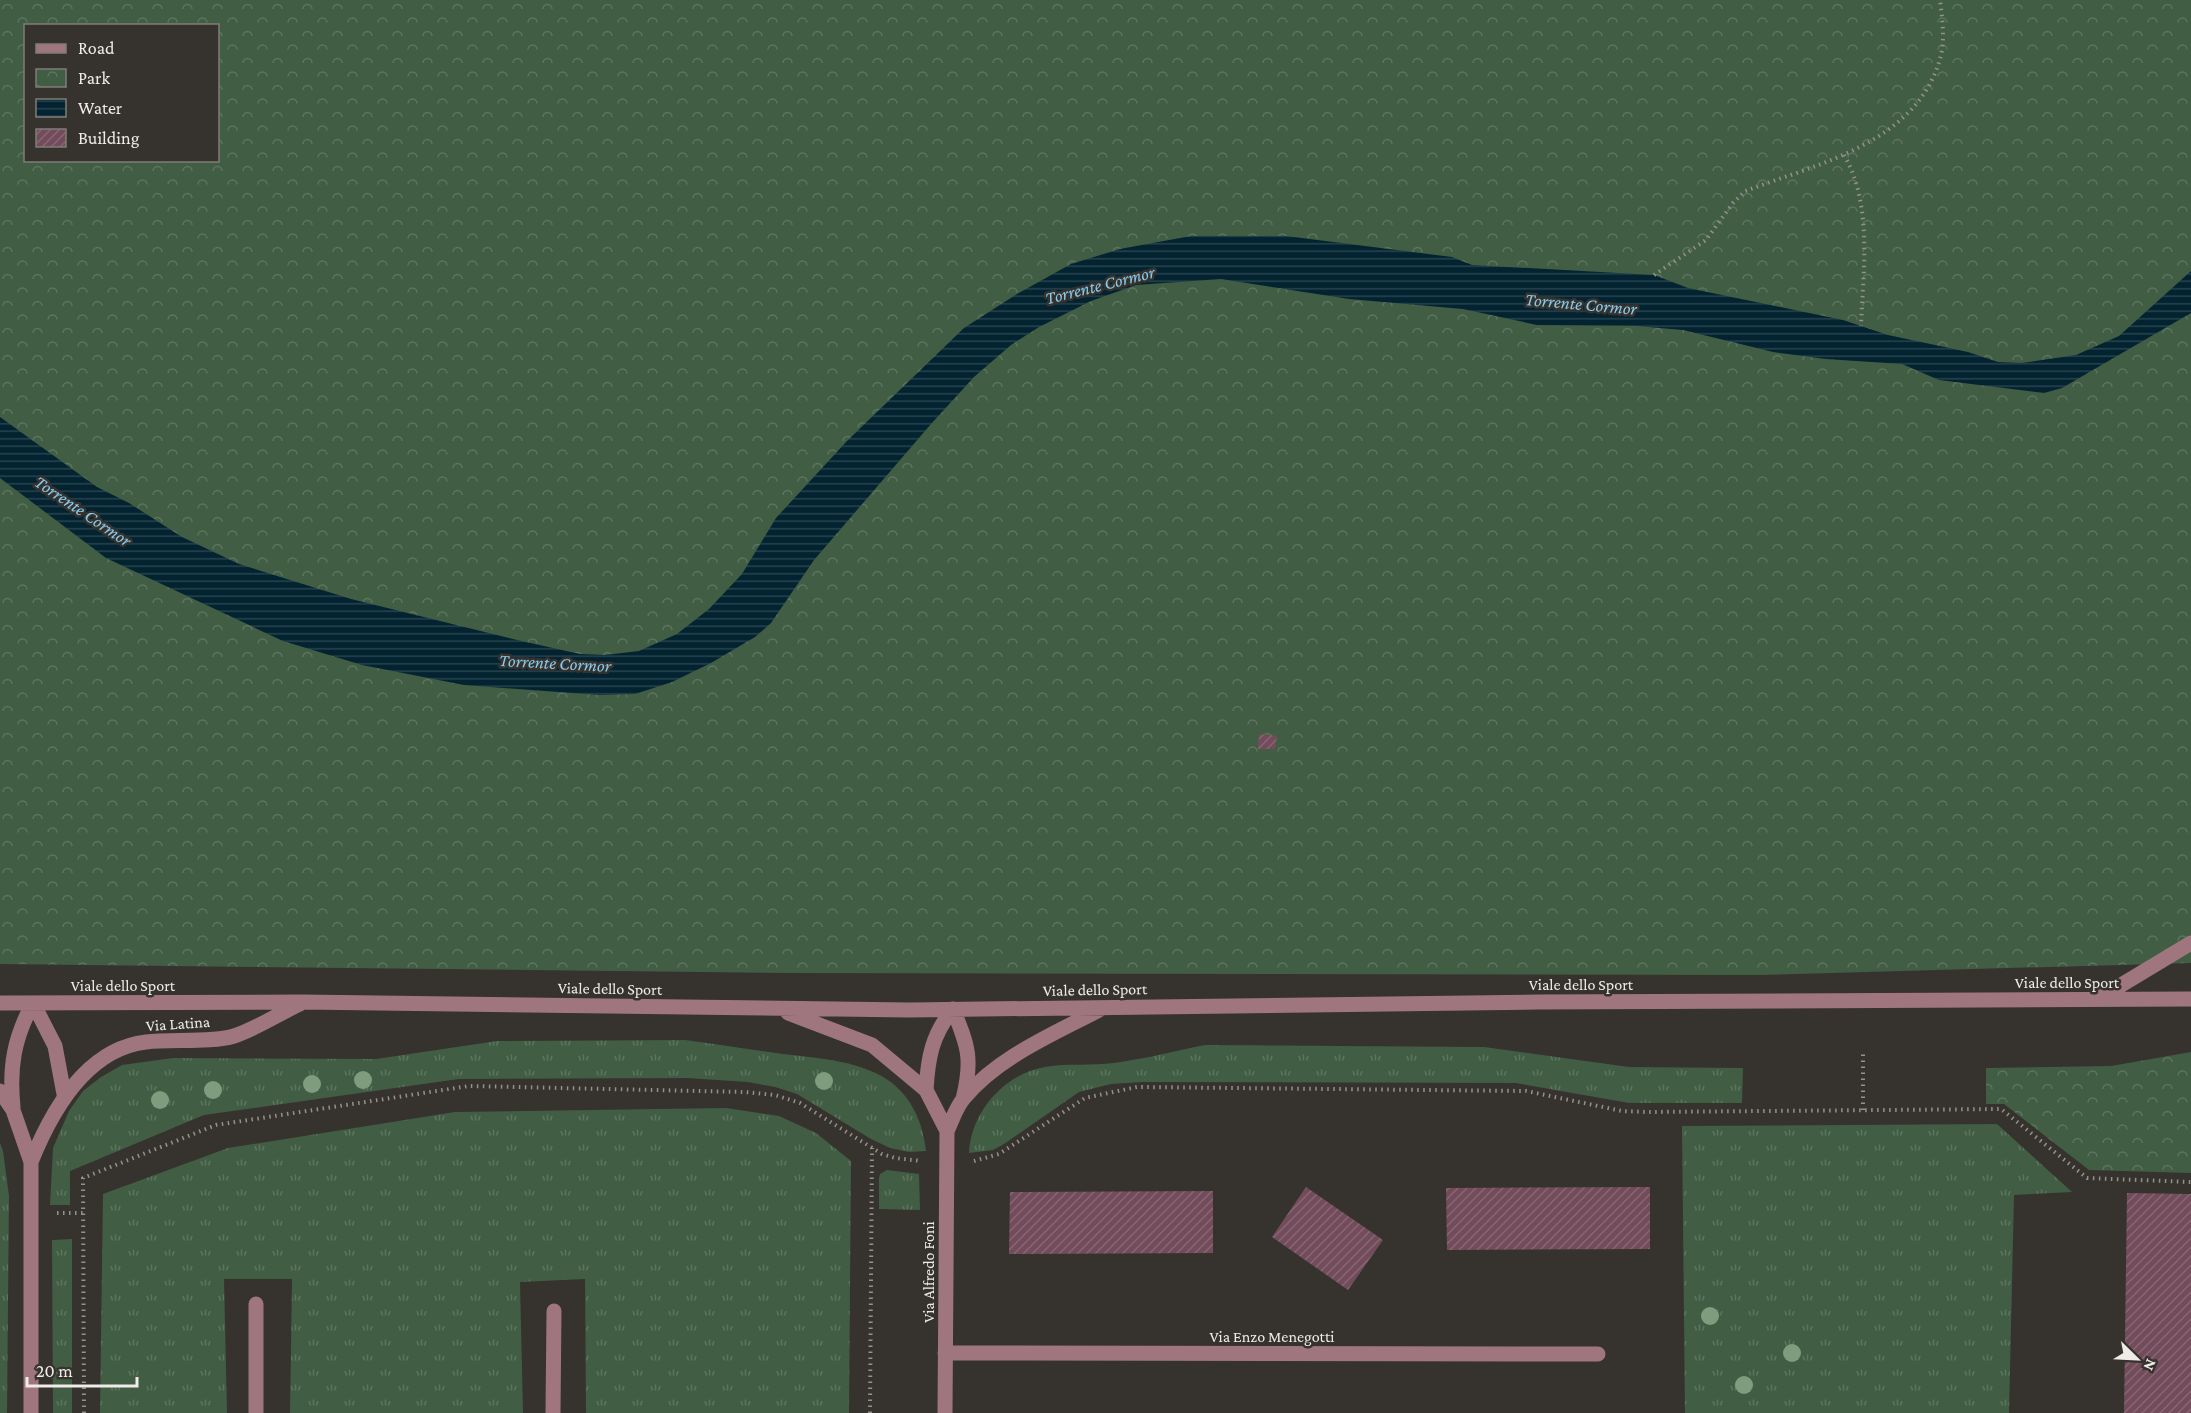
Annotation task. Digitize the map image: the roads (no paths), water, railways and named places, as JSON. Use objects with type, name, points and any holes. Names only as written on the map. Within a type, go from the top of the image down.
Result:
[{"type":"street","points":[[2097,999],[2191,943]]},
{"type":"street","name":"Viale dello Sport","points":[[0,1004],[303,1002],[774,1009],[953,1009],[2191,999]]},
{"type":"street","name":"Via Latina","points":[[31,1162],[43,1131],[64,1094],[88,1072],[119,1050],[144,1042],[232,1037],[303,1002]]},
{"type":"street","points":[[33,1003],[55,1046],[64,1094]]},
{"type":"street","name":"Via Latina","points":[[31,1413],[31,1162],[13,1110],[10,1078],[13,1051],[20,1027],[33,1003]]},
{"type":"street","name":"Via Alfredo Foni","points":[[963,1099],[1000,1066],[1035,1044],[1106,1007]]},
{"type":"street","name":"Via Alfredo Foni","points":[[774,1009],[841,1031],[872,1045],[926,1090],[947,1131]]},
{"type":"street","points":[[926,1090],[927,1063],[938,1026],[953,1009]]},
{"type":"street","name":"Via Alfredo Foni","points":[[945,1413],[947,1131],[963,1099],[970,1071],[967,1046],[953,1009]]},
{"type":"street","name":"Via Latina","points":[[0,1091],[13,1110]]},
{"type":"street","points":[[256,1304],[256,1413]]},
{"type":"street","points":[[554,1311],[554,1413]]},
{"type":"street","name":"Via Enzo Menegotti","points":[[945,1353],[1598,1354]]},
{"type":"water","name":"Torrente Cormor","points":[[1191,236],[1286,236],[1452,257],[1472,265],[1654,275],[1688,288],[1843,320],[1888,335],[1968,352],[1998,362],[2022,363],[2076,355],[2119,336],[2191,271],[2191,313],[2062,388],[2044,393],[1939,380],[1902,364],[1826,359],[1773,352],[1683,330],[1637,326],[1537,325],[1463,309],[1349,299],[1221,279],[1136,285],[1091,301],[1039,327],[1011,345],[974,377],[931,424],[814,560],[771,623],[755,637],[711,663],[672,682],[635,694],[599,695],[464,685],[362,665],[283,641],[106,558],[0,478],[0,417],[97,487],[129,503],[182,537],[239,564],[351,599],[580,654],[605,655],[639,651],[677,634],[709,609],[742,574],[776,518],[847,441],[964,328],[1017,294],[1071,264],[1120,249]]}]
